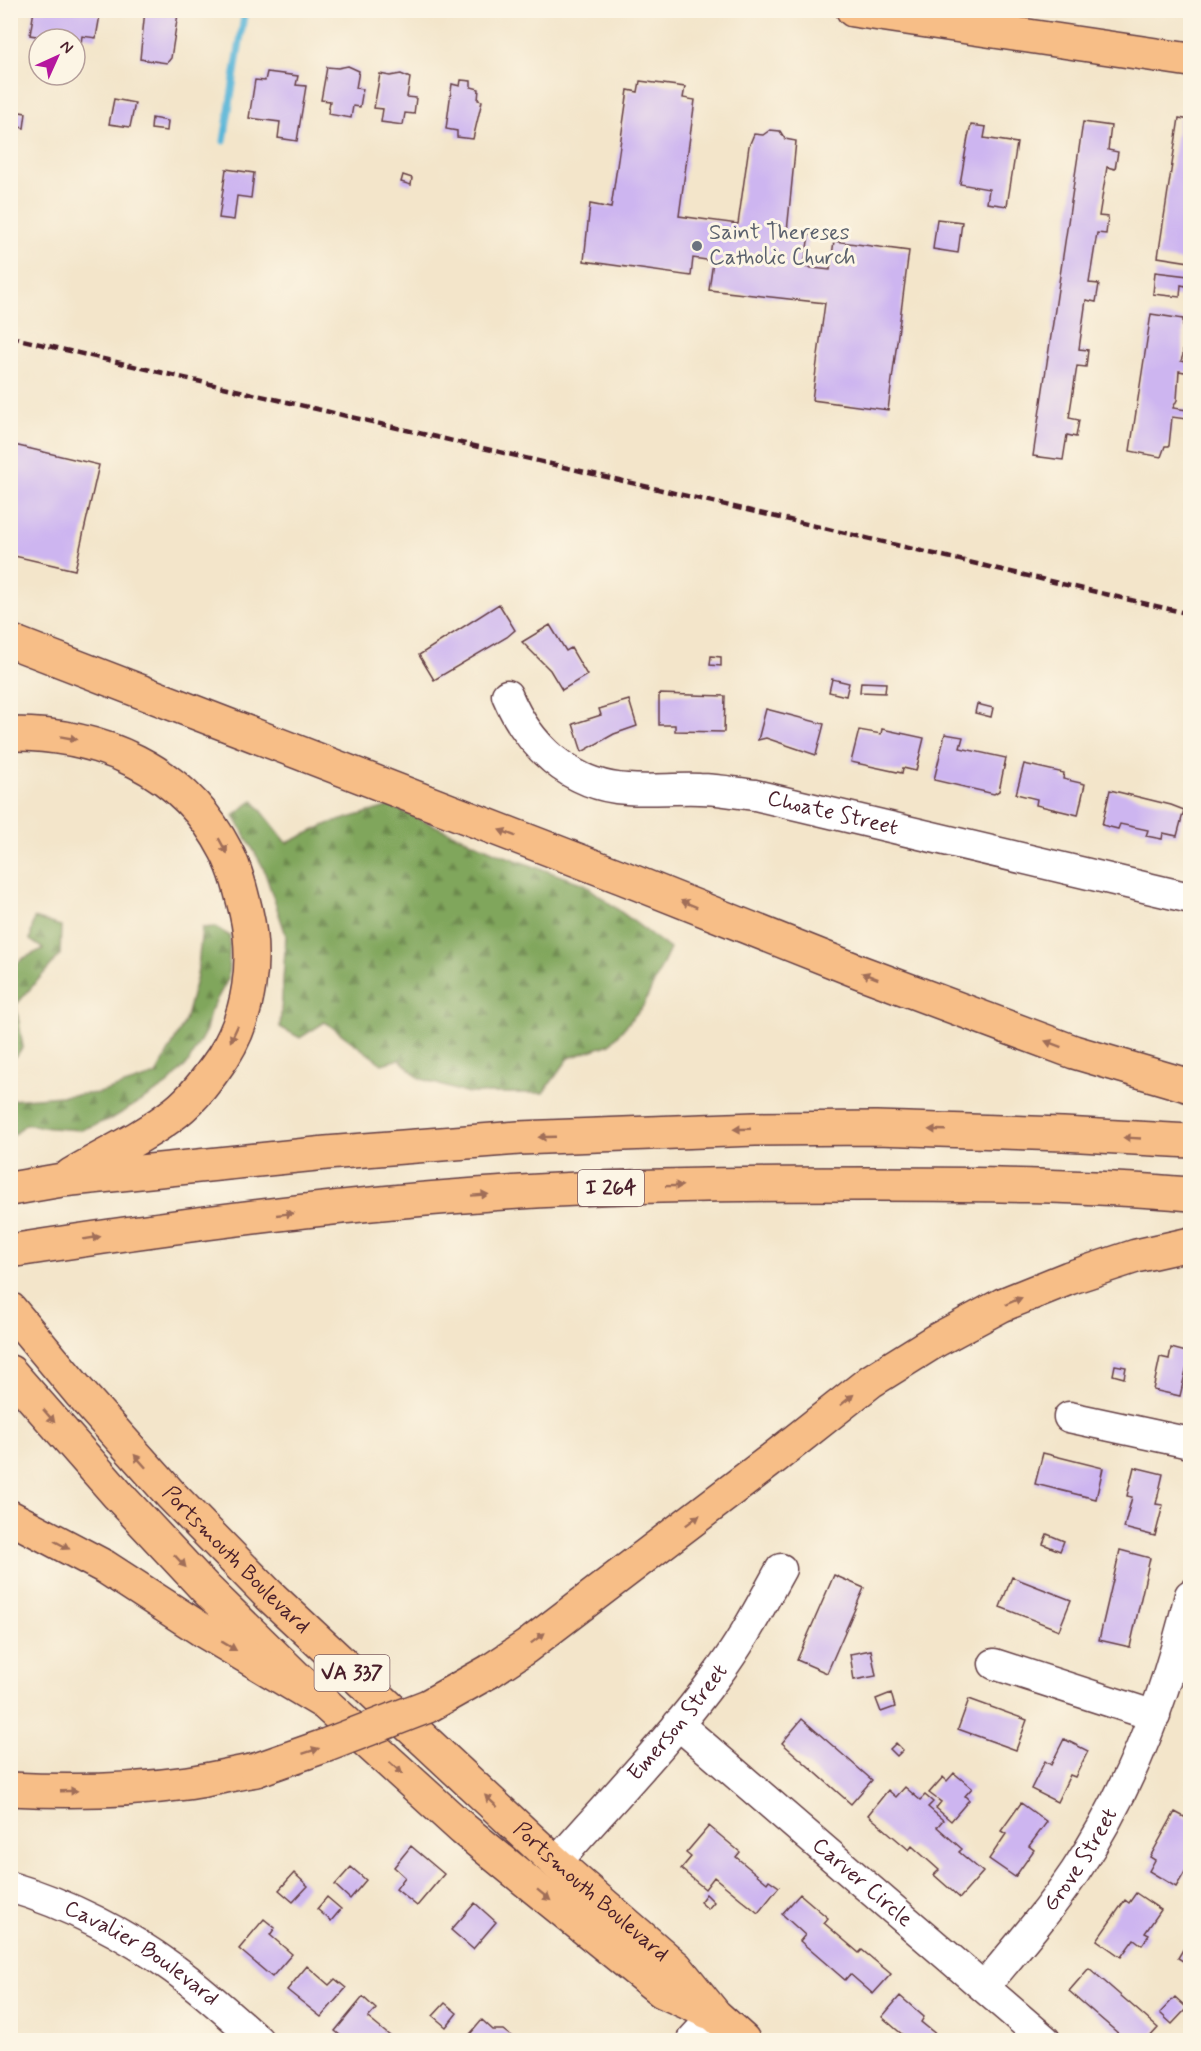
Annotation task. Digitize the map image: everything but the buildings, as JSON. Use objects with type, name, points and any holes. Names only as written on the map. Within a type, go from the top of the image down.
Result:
[{"type":"main road","points":[[860,11],[1191,60]]},
{"type":"main road","points":[[10,641],[892,984],[1074,1052],[1191,1086]]},
{"type":"main road","points":[[10,734],[42,734],[76,739],[104,747],[141,763],[164,777],[189,799],[210,824],[227,853],[239,884],[250,928],[248,994],[238,1025],[224,1055],[198,1091],[177,1112],[62,1180]]},
{"type":"main road","points":[[10,1189],[62,1180],[315,1154],[496,1140],[755,1129],[888,1128],[1191,1141]]},
{"type":"main road","name":"I 264","points":[[22,1249],[217,1220],[476,1195],[609,1188],[785,1184],[963,1184],[1078,1187],[1191,1194]]},
{"type":"main road","points":[[10,1789],[59,1791],[148,1788],[190,1783],[256,1770],[327,1746],[428,1706],[490,1671],[536,1640],[871,1381],[935,1341],[1002,1305],[1069,1278],[1136,1256],[1191,1244]]},
{"type":"main road","name":"Portsmouth Boulevard","points":[[10,1309],[80,1393],[172,1496],[269,1595],[556,1863],[676,1966],[715,2015],[743,2040]]},
{"type":"main road","name":"Portsmouth Boulevard","points":[[10,1372],[118,1495],[197,1580],[323,1702],[463,1829],[662,1991],[715,2015]]},
{"type":"main road","points":[[10,1517],[105,1568],[323,1702]]},
{"type":"street","name":"Choate Street","points":[[507,695],[516,716],[531,738],[550,758],[573,773],[598,784],[625,789],[703,789],[755,795],[1191,898]]},
{"type":"street","points":[[1069,1417],[1191,1443]]},
{"type":"street","name":"Emerson Street","points":[[556,1863],[678,1724],[723,1666],[751,1623],[781,1569]]},
{"type":"street","name":"Grove Street","points":[[984,1987],[1045,1914],[1075,1871],[1109,1815],[1155,1716],[1172,1665],[1191,1594]]},
{"type":"street","points":[[994,1664],[1155,1716]]},
{"type":"street","name":"Carver Circle","points":[[678,1724],[1045,2040]]},
{"type":"street","name":"Cavalier Boulevard","points":[[10,1887],[75,1912],[125,1938],[173,1968],[258,2040]]},
{"type":"street","points":[[692,2040],[715,2015]]},
{"type":"green space","points":[[253,800],[287,843],[328,824],[390,806],[502,855],[584,884],[670,949],[643,1006],[610,1044],[569,1058],[543,1093],[465,1093],[419,1078],[399,1059],[382,1064],[325,1022],[300,1038],[280,1027],[286,935],[263,867],[234,816]]},
{"type":"green space","points":[[34,918],[61,926],[60,955],[16,1005],[23,1047],[11,1062],[11,968],[24,958],[43,949],[30,940]]},
{"type":"green space","points":[[215,927],[230,936],[228,979],[210,1012],[206,1030],[188,1063],[166,1086],[113,1118],[81,1130],[26,1124],[11,1137],[11,1100],[99,1093],[156,1075],[185,1021],[197,976],[202,928]]},
{"type":"waterway","points":[[224,141],[245,10]]},
{"type":"railway","points":[[10,337],[1190,614]]},
{"type":"place","name":"Saint Thereses Catholic Church","points":[[697,246]]}]
